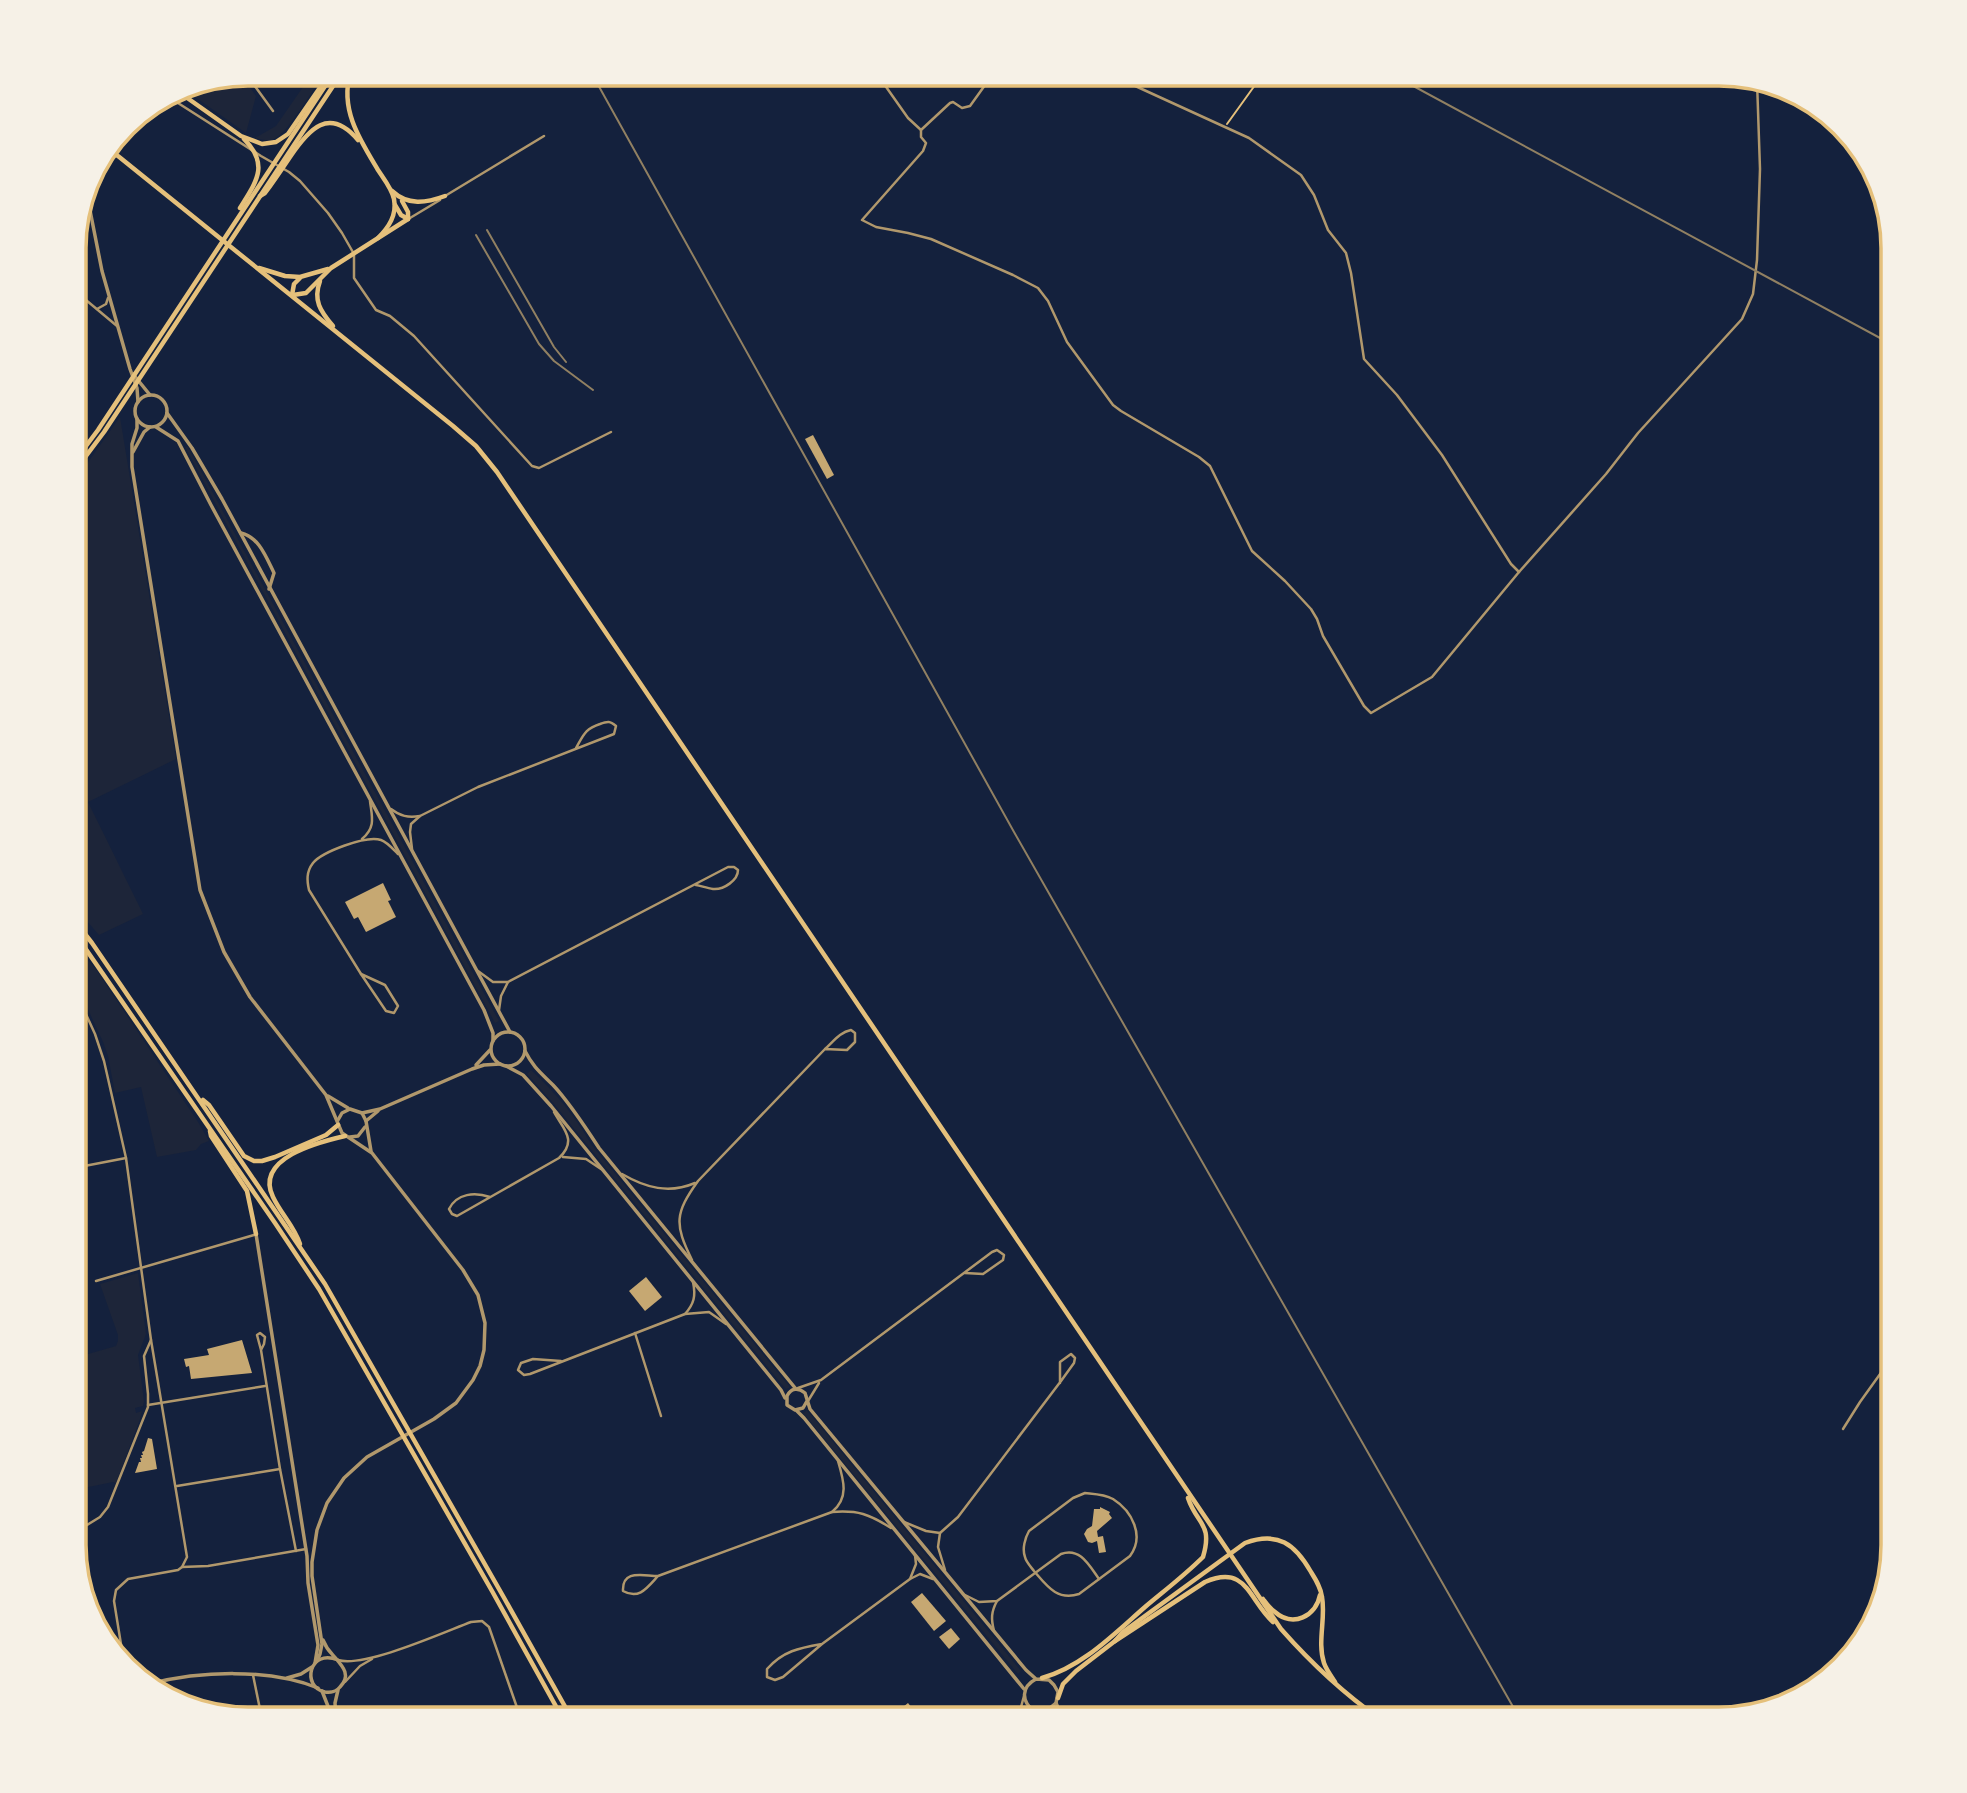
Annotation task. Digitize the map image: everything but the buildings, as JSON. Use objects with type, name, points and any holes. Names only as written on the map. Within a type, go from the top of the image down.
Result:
[{"type":"main road","points":[[241,136],[262,144],[282,139],[324,86]]},
{"type":"main road","points":[[281,163],[326,86]]},
{"type":"main road","points":[[86,456],[333,86]]},
{"type":"main road","points":[[347,86],[348,109],[363,146],[391,191],[394,203],[394,214],[390,223],[378,238]]},
{"type":"main road","points":[[187,98],[241,136],[257,155],[258,176],[227,234]]},
{"type":"main road","points":[[86,446],[227,234],[310,130],[326,124],[345,127],[363,146]]},
{"type":"main road","points":[[115,155],[453,426],[497,472],[1255,1592],[1306,1658],[1364,1707]]},
{"type":"main road","points":[[391,191],[412,202],[445,196]]},
{"type":"main road","points":[[400,198],[408,219]]},
{"type":"main road","points":[[394,203],[401,215],[408,219]]},
{"type":"main road","points":[[292,295],[306,293],[331,268],[408,219]]},
{"type":"main road","points":[[255,267],[300,277],[331,268]]},
{"type":"main road","points":[[292,295],[294,284],[300,277]]},
{"type":"main road","points":[[322,277],[316,294],[318,307],[337,332]]},
{"type":"main road","points":[[86,935],[325,1284],[565,1707]]},
{"type":"main road","points":[[86,949],[319,1289],[556,1707]]},
{"type":"main road","points":[[196,1093],[209,1105],[244,1156],[254,1161],[275,1157],[326,1135],[338,1123]]},
{"type":"main road","points":[[208,1126],[211,1136],[247,1191],[257,1234]]},
{"type":"main road","points":[[303,1251],[297,1234],[273,1197],[270,1186],[272,1175],[277,1163],[290,1155],[347,1136]]},
{"type":"main road","points":[[1057,1700],[1063,1684],[1076,1671],[1203,1557],[1207,1535],[1205,1527],[1185,1490]]},
{"type":"main road","points":[[1039,1679],[1056,1675],[1072,1666],[1238,1548],[1255,1539],[1267,1538],[1287,1543],[1309,1567],[1321,1591],[1324,1663],[1337,1686]]},
{"type":"main road","points":[[1113,1639],[1205,1583],[1223,1576],[1234,1578],[1244,1585],[1268,1618],[1281,1629]]},
{"type":"main road","points":[[1255,1592],[1275,1614],[1298,1620],[1310,1614],[1318,1605],[1321,1591]]},
{"type":"street","points":[[255,86],[273,111]]},
{"type":"street","points":[[885,86],[908,118],[921,130],[926,147],[862,220],[876,227],[931,239],[1038,288],[1044,294],[1067,342],[1113,405],[1210,466],[1252,551],[1285,581],[1311,610],[1323,636],[1364,706],[1371,713],[1432,677],[1638,433],[1737,325],[1753,293],[1757,260],[1760,169],[1757,90]]},
{"type":"street","points":[[921,130],[950,103],[961,108],[970,106],[984,86]]},
{"type":"street","points":[[1136,86],[1250,138],[1301,175],[1308,184],[1328,230],[1346,253],[1364,359],[1442,455],[1511,564],[1519,572]]},
{"type":"street","points":[[177,102],[300,181],[328,213],[354,254],[354,278],[376,310],[390,316],[414,336],[532,466],[539,468],[611,432]]},
{"type":"street","points":[[408,219],[544,136]]},
{"type":"street","points":[[90,212],[96,249],[137,388],[137,428],[132,454],[134,480],[200,890],[224,953],[237,976],[264,1016],[326,1095],[347,1136],[372,1153],[463,1269],[478,1294],[482,1308],[485,1336],[480,1366],[456,1403],[434,1419],[383,1447],[354,1468],[335,1488],[321,1515],[312,1562],[321,1650],[311,1675],[328,1707]]},
{"type":"street","points":[[97,309],[106,304],[109,297]]},
{"type":"street","points":[[86,300],[117,326]]},
{"type":"street","points":[[130,369],[150,396]]},
{"type":"street","points":[[138,402],[150,396],[160,398],[167,413],[192,448],[474,968],[510,1032],[520,1037],[533,1066],[554,1086],[619,1172],[796,1389],[805,1393],[810,1409],[995,1633],[1039,1679]]},
{"type":"street","points":[[156,427],[167,413]]},
{"type":"street","points":[[137,419],[144,426],[156,427],[178,441],[484,1010],[492,1028],[493,1041],[488,1055],[472,1069]]},
{"type":"street","points":[[132,454],[144,432],[150,427]]},
{"type":"street","points":[[240,533],[247,534],[259,544],[274,573],[269,589]]},
{"type":"street","points":[[414,856],[411,824],[420,816],[478,787],[614,734],[617,726],[606,722],[588,729],[576,748]]},
{"type":"street","points":[[362,839],[372,827],[370,801]]},
{"type":"street","points":[[387,805],[403,816],[420,816]]},
{"type":"street","points":[[361,974],[385,985],[398,1006],[394,1013],[386,1012],[361,974],[309,890],[307,877],[312,864],[320,857],[362,839],[381,840],[400,856]]},
{"type":"street","points":[[474,968],[493,982],[508,982],[728,867],[738,870],[736,880],[716,890],[696,885]]},
{"type":"street","points":[[499,1013],[501,996],[508,982]]},
{"type":"street","points":[[86,1014],[104,1061],[126,1158],[151,1340],[187,1557],[183,1567]]},
{"type":"street","points":[[693,1261],[682,1240],[680,1212],[684,1201],[698,1181],[825,1049],[845,1031],[855,1033],[855,1042],[847,1050],[825,1049]]},
{"type":"street","points":[[493,1041],[500,1034],[510,1032]]},
{"type":"street","points":[[491,1047],[493,1057],[500,1064]]},
{"type":"street","points":[[506,1066],[521,1061],[525,1051]]},
{"type":"street","points":[[326,1095],[362,1113],[380,1109],[484,1065],[500,1064],[523,1075],[781,1390],[787,1405],[804,1418],[1025,1690]]},
{"type":"street","points":[[490,1197],[471,1193],[452,1204],[449,1209],[457,1216],[559,1158],[565,1153],[569,1140],[567,1132],[551,1106]]},
{"type":"street","points":[[338,1123],[342,1113],[350,1109]]},
{"type":"street","points":[[347,1136],[362,1133],[366,1123],[380,1109]]},
{"type":"street","points":[[362,1113],[372,1153]]},
{"type":"street","points":[[559,1158],[568,1156],[586,1159],[603,1171]]},
{"type":"street","points":[[86,1166],[126,1158]]},
{"type":"street","points":[[619,1172],[642,1185],[664,1190],[698,1181]]},
{"type":"street","points":[[96,1281],[257,1234],[306,1549],[308,1583],[318,1645],[315,1663]]},
{"type":"street","points":[[786,1400],[789,1392],[821,1380],[992,1251],[997,1250],[1004,1255],[1003,1260],[984,1274],[965,1273]]},
{"type":"street","points":[[685,1314],[695,1298],[693,1281]]},
{"type":"street","points":[[561,1362],[533,1359],[521,1363],[519,1370],[524,1375],[530,1374],[635,1334],[685,1314],[709,1312],[730,1327]]},
{"type":"street","points":[[635,1334],[662,1416]]},
{"type":"street","points":[[86,1526],[100,1517],[108,1507],[143,1421],[148,1405],[144,1356],[151,1340]]},
{"type":"street","points":[[261,1350],[296,1551]]},
{"type":"street","points":[[946,1573],[938,1547],[940,1532],[958,1517],[1060,1383],[1074,1363],[1075,1358],[1070,1354],[1060,1362],[1060,1383]]},
{"type":"street","points":[[1843,1429],[1881,1374]]},
{"type":"street","points":[[795,1410],[803,1408],[821,1380]]},
{"type":"street","points":[[148,1405],[267,1386]]},
{"type":"street","points":[[832,1513],[838,1507],[845,1491],[837,1459]]},
{"type":"street","points":[[176,1486],[280,1469]]},
{"type":"street","points":[[1085,1493],[1115,1501],[1129,1515],[1137,1533],[1135,1550],[1099,1579],[1077,1595],[1065,1596],[1052,1592],[1024,1556],[1024,1544],[1029,1531],[1073,1498],[1085,1493]]},
{"type":"street","points":[[658,1576],[642,1593],[631,1595],[623,1591],[622,1584],[626,1577],[658,1576],[832,1513],[848,1511],[866,1514],[896,1531]]},
{"type":"street","points":[[904,1522],[926,1531],[940,1532]]},
{"type":"street","points":[[121,1647],[114,1601],[116,1590],[128,1579],[183,1567],[208,1566],[306,1549]]},
{"type":"street","points":[[995,1633],[992,1610],[997,1601],[1063,1552],[1070,1551],[1082,1556],[1099,1579]]},
{"type":"street","points":[[910,1579],[916,1564],[915,1555]]},
{"type":"street","points":[[822,1644],[790,1651],[777,1658],[766,1669],[768,1677],[775,1680],[783,1677],[822,1644],[910,1579],[920,1574],[936,1580]]},
{"type":"street","points":[[963,1593],[979,1602],[997,1601]]},
{"type":"street","points":[[275,1678],[295,1676],[327,1657],[356,1661],[374,1657],[471,1622],[482,1621],[489,1627],[517,1707]]},
{"type":"street","points":[[321,1636],[327,1648],[342,1664],[346,1674],[343,1685]]},
{"type":"street","points":[[161,1682],[200,1675],[253,1675],[301,1682],[327,1692],[338,1689],[360,1666],[374,1657]]},
{"type":"street","points":[[253,1675],[259,1707]]},
{"type":"street","points":[[1021,1707],[1029,1683],[1039,1679],[1049,1680],[1055,1685],[1059,1707]]},
{"type":"street","points":[[335,1707],[338,1689]]},
{"type":"street","points":[[1024,1696],[1029,1707]]},
{"type":"street","points":[[1051,1707],[1057,1700]]},
{"type":"path","points":[[1225,126],[1254,86]]},
{"type":"shaded area","points":[[249,86],[256,96],[246,133],[193,96],[216,89]]},
{"type":"shaded area","points":[[304,86],[316,86],[278,136],[272,140],[255,138],[276,126]]},
{"type":"shaded area","points":[[120,417],[176,759],[88,802],[143,914],[99,935],[86,920],[86,465]]},
{"type":"shaded area","points":[[185,447],[188,447],[499,1021],[495,1023]]},
{"type":"shaded area","points":[[86,958],[209,1141],[196,1150],[157,1157],[141,1087],[115,1093],[103,1042],[86,1005]]},
{"type":"shaded area","points":[[531,1070],[564,1105],[591,1144],[789,1388],[786,1389],[778,1380],[527,1074]]},
{"type":"shaded area","points":[[138,1273],[146,1334],[138,1355],[144,1401],[143,1406],[135,1408],[136,1413],[142,1411],[140,1419],[116,1483],[86,1488],[86,1355],[116,1346],[118,1341],[100,1284]]},
{"type":"shaded area","points":[[807,1410],[1021,1671],[1018,1674],[803,1413]]},
{"type":"railway","points":[[599,86],[1014,832],[1513,1707]]},
{"type":"railway","points":[[1413,86],[1881,339]]},
{"type":"railway","points":[[487,230],[554,347],[566,362]]},
{"type":"railway","points":[[476,235],[539,344],[554,361],[593,390]]}]
